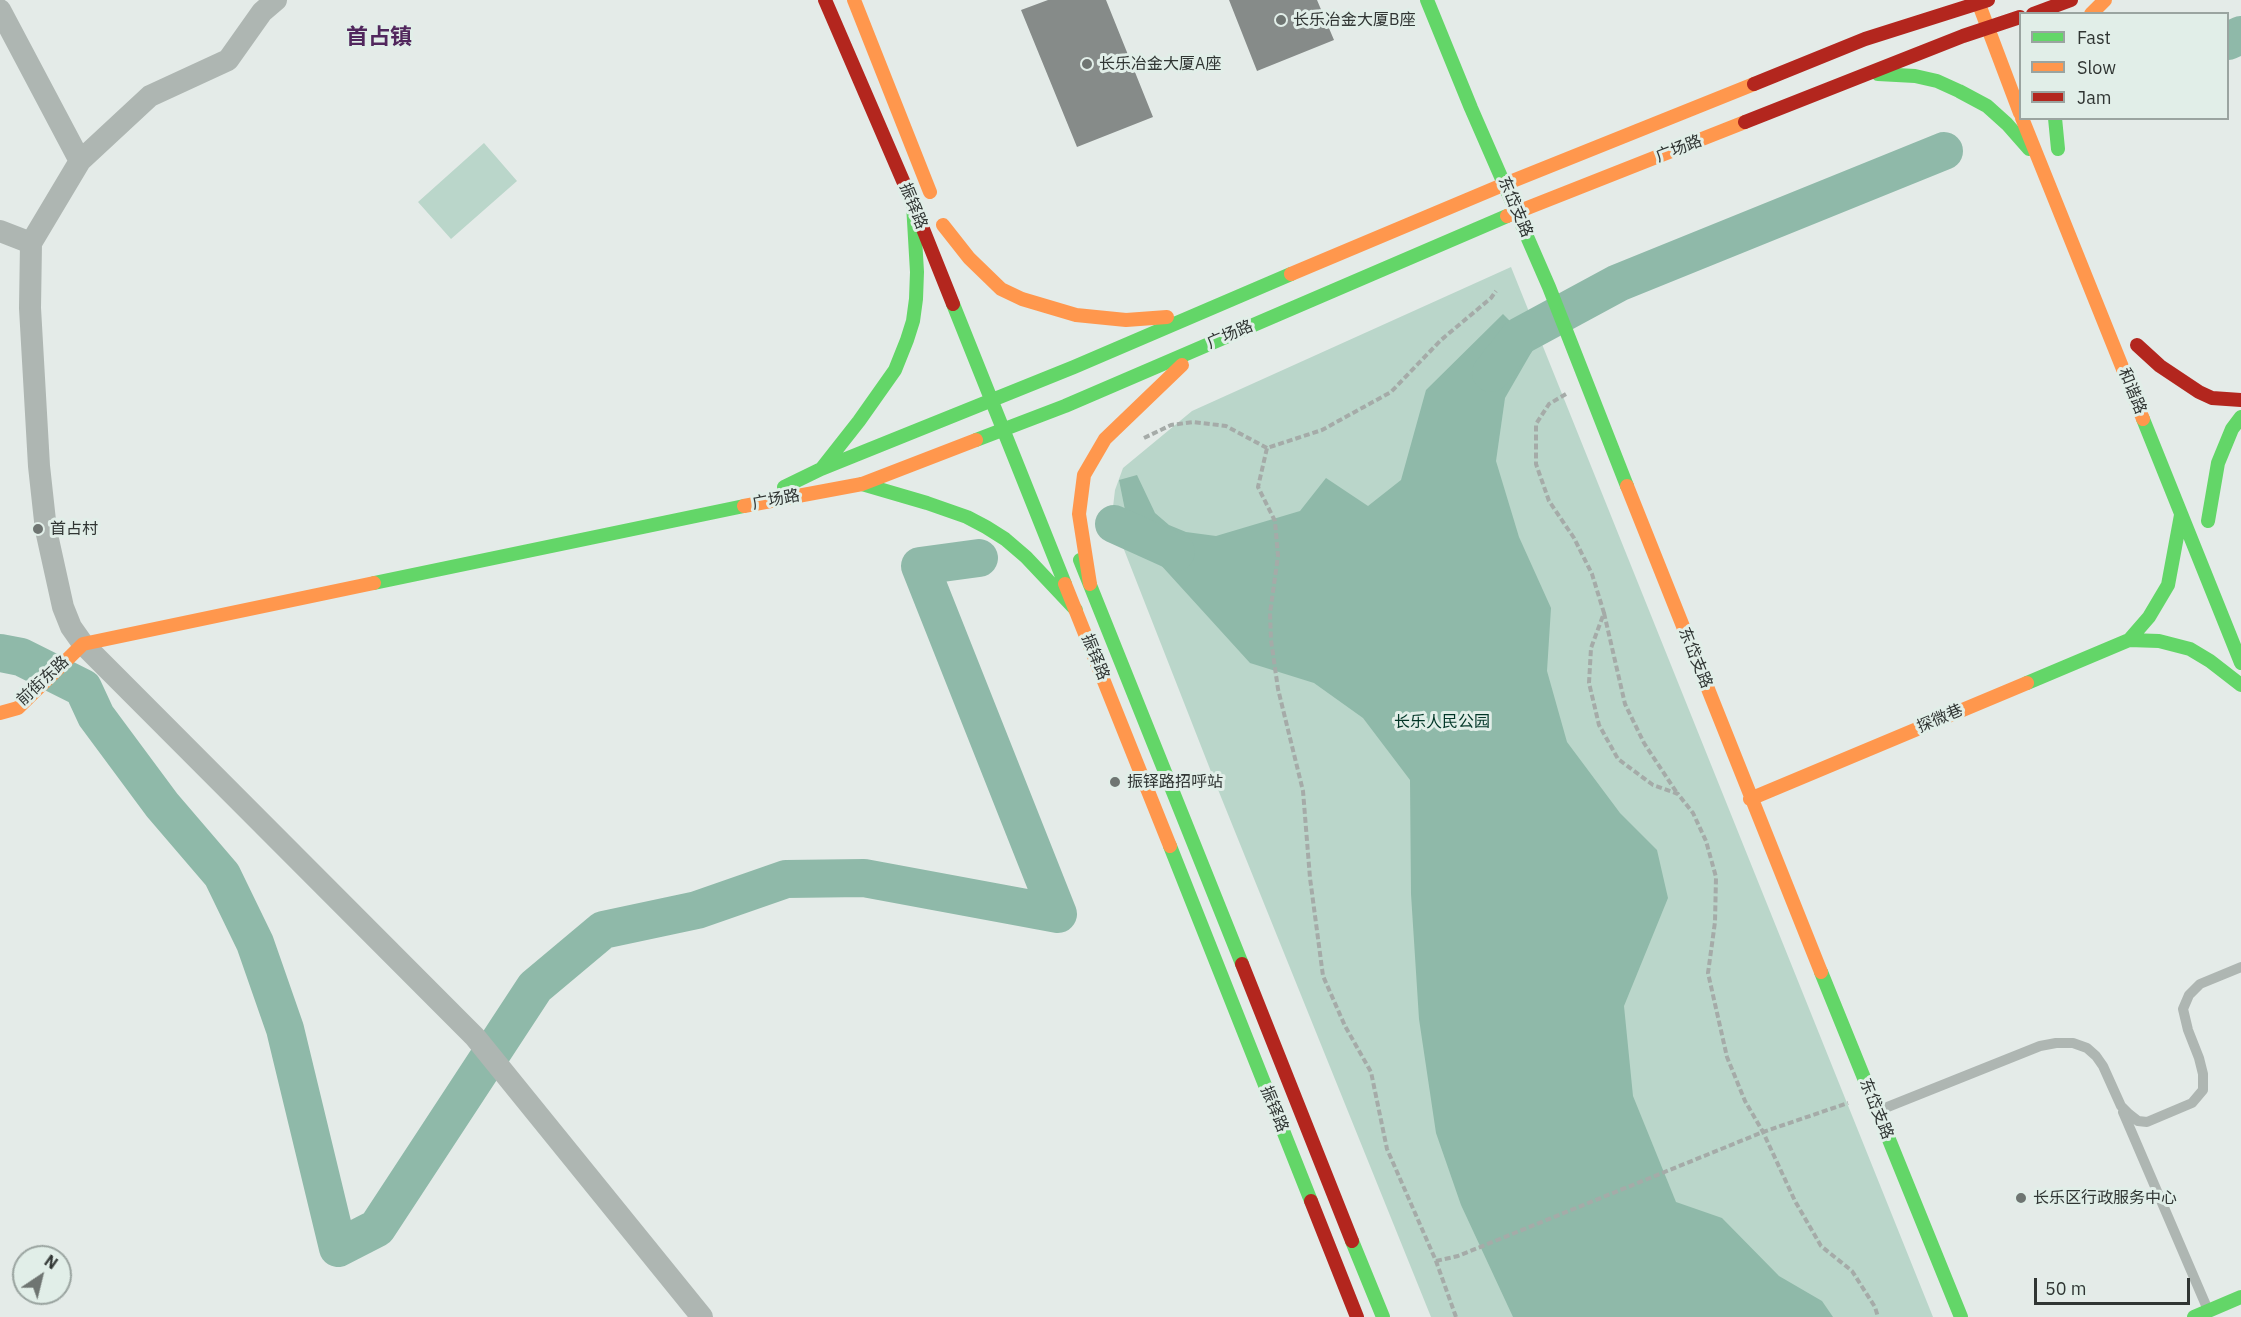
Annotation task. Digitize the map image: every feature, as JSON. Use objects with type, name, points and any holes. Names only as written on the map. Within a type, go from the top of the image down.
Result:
[{"type":"main road","name":"振铎路","points":[[825,0],[913,204],[1358,1317]]},
{"type":"main road","name":"振铎路","points":[[854,0],[960,267]]},
{"type":"main road","name":"东岱支路","points":[[1427,0],[1549,287],[1750,799],[1961,1317]]},
{"type":"main road","points":[[2038,12],[2071,0]]},
{"type":"main road","points":[[2093,12],[2105,0]]},
{"type":"main road","points":[[1982,1],[1987,29],[2019,110]]},
{"type":"main road","name":"广场路","points":[[744,507],[862,484],[1004,429],[1016,408],[1190,316],[1505,184],[1865,39],[1982,1]]},
{"type":"main road","points":[[1865,39],[1884,20]]},
{"type":"main road","name":"广场路","points":[[744,507],[821,469],[992,400],[1016,408],[1203,346],[1517,212],[1963,36],[2011,20]]},
{"type":"main road","points":[[1867,75],[1915,76],[1937,81],[1959,91],[1987,106],[2007,124],[2040,163]]},
{"type":"main road","name":"和谐路","points":[[2023,120],[2241,663]]},
{"type":"main road","points":[[2047,120],[2061,154],[2055,120]]},
{"type":"main road","points":[[821,469],[895,370],[907,340],[916,299],[917,272],[913,204]]},
{"type":"main road","points":[[939,214],[969,258],[1001,289],[1039,305],[1076,315],[1126,320],[1190,316]]},
{"type":"main road","name":"和谐路","points":[[2149,375],[2135,340],[2160,366],[2199,392],[2212,398],[2241,400]]},
{"type":"main road","points":[[1090,584],[1079,514],[1084,475],[1093,456],[1119,423],[1203,346]]},
{"type":"main road","points":[[2200,500],[2210,526],[2218,463],[2232,429],[2241,417]]},
{"type":"main road","points":[[862,484],[927,503],[967,517],[986,527],[1026,557],[1076,610]]},
{"type":"main road","points":[[77,650],[744,507]]},
{"type":"main road","points":[[2129,640],[2149,617],[2168,585],[2181,513]]},
{"type":"main road","name":"振铎路","points":[[1069,534],[1383,1317]]},
{"type":"main road","points":[[2129,640],[2159,641],[2190,649],[2210,661],[2241,686]]},
{"type":"main road","name":"探微巷","points":[[1750,799],[2129,640]]},
{"type":"main road","name":"前街东路","points":[[6,707],[77,650]]},
{"type":"main road","points":[[2194,1317],[2241,1297]]},
{"type":"street","points":[[276,0],[262,12],[228,60],[150,96],[80,161],[31,243],[31,338],[39,466],[46,530],[63,607],[77,650],[475,1037],[702,1317]]},
{"type":"street","points":[[0,10],[80,161]]},
{"type":"street","points":[[0,231],[31,243]]},
{"type":"lane","points":[[2121,1106],[2138,1121],[2147,1122],[2192,1103],[2203,1090],[2203,1074],[2187,1030],[2183,1009],[2189,995],[2200,984],[2241,967]]},
{"type":"lane","points":[[1877,1111],[2040,1046],[2056,1042],[2073,1043],[2086,1048],[2103,1066],[2208,1311]]},
{"type":"path","points":[[1134,442],[1171,425],[1193,422],[1226,426],[1267,448],[1322,430],[1391,392],[1441,340],[1491,298],[1496,291]]},
{"type":"path","points":[[1566,394],[1549,404],[1536,424],[1536,464],[1549,501],[1574,538],[1592,574],[1604,612],[1625,704],[1644,743],[1678,795],[1693,813],[1706,842],[1716,877],[1715,922],[1708,973],[1727,1057],[1745,1101],[1763,1132],[1795,1201],[1821,1246],[1852,1271],[1875,1307],[1878,1317]]},
{"type":"path","points":[[1267,448],[1258,488],[1275,521],[1278,556],[1270,613],[1271,640],[1278,689],[1303,791],[1310,878],[1323,976],[1345,1026],[1371,1072],[1387,1149],[1436,1261],[1456,1317]]},
{"type":"path","points":[[1604,612],[1591,648],[1589,683],[1599,725],[1618,759],[1653,785],[1678,795]]},
{"type":"path","points":[[1436,1261],[1458,1256],[1763,1132],[1871,1095]]},
{"type":"green space","points":[[484,143],[517,181],[451,239],[418,202]]},
{"type":"green space","name":"长乐人民公园","points":[[1511,267],[1933,1317],[1431,1317],[1219,792],[1114,524],[1115,490],[1123,468],[1192,411]]},
{"type":"shaded area","points":[[1503,314],[1535,346],[1505,398],[1496,461],[1519,537],[1551,608],[1547,671],[1567,742],[1620,813],[1657,850],[1668,898],[1624,1006],[1633,1096],[1676,1202],[1722,1218],[1779,1276],[1822,1301],[1833,1317],[1513,1317],[1461,1205],[1436,1133],[1419,1019],[1411,894],[1410,780],[1363,718],[1314,683],[1250,663],[1129,530],[1119,480],[1137,475],[1155,513],[1169,525],[1186,532],[1216,536],[1300,511],[1326,478],[1368,506],[1401,480],[1426,390]]},
{"type":"building","name":"长乐冶金大厦A座","points":[[1048,0],[1106,0],[1153,117],[1077,147],[1021,10]]},
{"type":"building","name":"长乐冶金大厦B座","points":[[1229,0],[1317,0],[1334,40],[1257,71]]},
{"type":"waterway","points":[[2229,41],[2241,35]]},
{"type":"waterway","points":[[1491,373],[1520,336],[1618,283],[1944,151]]},
{"type":"waterway","points":[[1114,524],[1176,552]]},
{"type":"waterway","points":[[0,653],[21,657],[83,688],[96,716],[162,805],[222,875],[255,943],[285,1029],[338,1248],[377,1228],[535,987],[603,930],[697,910],[786,879],[864,878],[1058,914],[920,566],[979,558]]},
{"type":"traffic: fast","points":[[1427,0],[1549,287],[1627,486]]},
{"type":"traffic: fast","points":[[1878,74],[1915,76],[1937,81],[1959,91],[1987,106],[2029,149]]},
{"type":"traffic: fast","points":[[2055,120],[2058,149]]},
{"type":"traffic: fast","points":[[822,468],[895,370],[907,340],[916,299],[917,272],[913,204]]},
{"type":"traffic: fast","points":[[976,440],[1065,406],[1507,216]]},
{"type":"traffic: fast","points":[[784,487],[821,469],[1074,367],[1291,274]]},
{"type":"traffic: fast","points":[[953,304],[1065,584]]},
{"type":"traffic: fast","points":[[2208,521],[2218,463],[2232,429],[2241,417]]},
{"type":"traffic: fast","points":[[2143,419],[2241,663]]},
{"type":"traffic: fast","points":[[862,484],[927,503],[967,517],[986,527],[1026,557],[1076,610]]},
{"type":"traffic: fast","points":[[374,583],[744,506]]},
{"type":"traffic: fast","points":[[2129,640],[2149,617],[2168,585],[2181,515]]},
{"type":"traffic: fast","points":[[1080,560],[1242,964]]},
{"type":"traffic: fast","points":[[2027,683],[2129,640]]},
{"type":"traffic: fast","points":[[2129,640],[2159,641],[2190,649],[2241,685]]},
{"type":"traffic: fast","points":[[1170,846],[1311,1201]]},
{"type":"traffic: fast","points":[[1821,972],[1961,1317]]},
{"type":"traffic: fast","points":[[1352,1241],[1383,1317]]},
{"type":"traffic: fast","points":[[2194,1317],[2241,1297]]},
{"type":"traffic: slow","points":[[854,0],[930,192]]},
{"type":"traffic: slow","points":[[2093,12],[2105,0]]},
{"type":"traffic: slow","points":[[1980,7],[2019,110]]},
{"type":"traffic: slow","points":[[1291,274],[1505,184],[1754,84]]},
{"type":"traffic: slow","points":[[2023,120],[2143,419]]},
{"type":"traffic: slow","points":[[1507,216],[1745,122]]},
{"type":"traffic: slow","points":[[943,225],[969,258],[1001,289],[1022,299],[1076,315],[1126,320],[1167,317]]},
{"type":"traffic: slow","points":[[1090,584],[1079,514],[1084,475],[1105,439],[1182,365]]},
{"type":"traffic: slow","points":[[744,506],[862,484],[976,440]]},
{"type":"traffic: slow","points":[[1627,486],[1821,972]]},
{"type":"traffic: slow","points":[[0,713],[18,708],[83,644],[374,583]]},
{"type":"traffic: slow","points":[[1065,584],[1170,846]]},
{"type":"traffic: slow","points":[[1750,799],[2027,683]]},
{"type":"traffic: jam","points":[[825,0],[913,204],[953,304]]},
{"type":"traffic: jam","points":[[1754,84],[1865,39],[1988,0]]},
{"type":"traffic: jam","points":[[2038,12],[2071,0]]},
{"type":"traffic: jam","points":[[1745,122],[1963,36],[2019,17]]},
{"type":"traffic: jam","points":[[2137,345],[2160,366],[2199,392],[2212,398],[2241,400]]},
{"type":"traffic: jam","points":[[1242,964],[1352,1241]]},
{"type":"traffic: jam","points":[[1311,1201],[1357,1317]]},
{"type":"place","name":"长乐冶金大厦B座","points":[[1281,20]]},
{"type":"place","name":"长乐冶金大厦A座","points":[[1087,64]]},
{"type":"place","name":"首占村","points":[[38,529]]},
{"type":"place","name":"振铎路招呼站","points":[[1115,782]]},
{"type":"place","name":"长乐区行政服务中心","points":[[2021,1198]]},
{"type":"district","name":"首占镇","points":[[379,38]]}]
